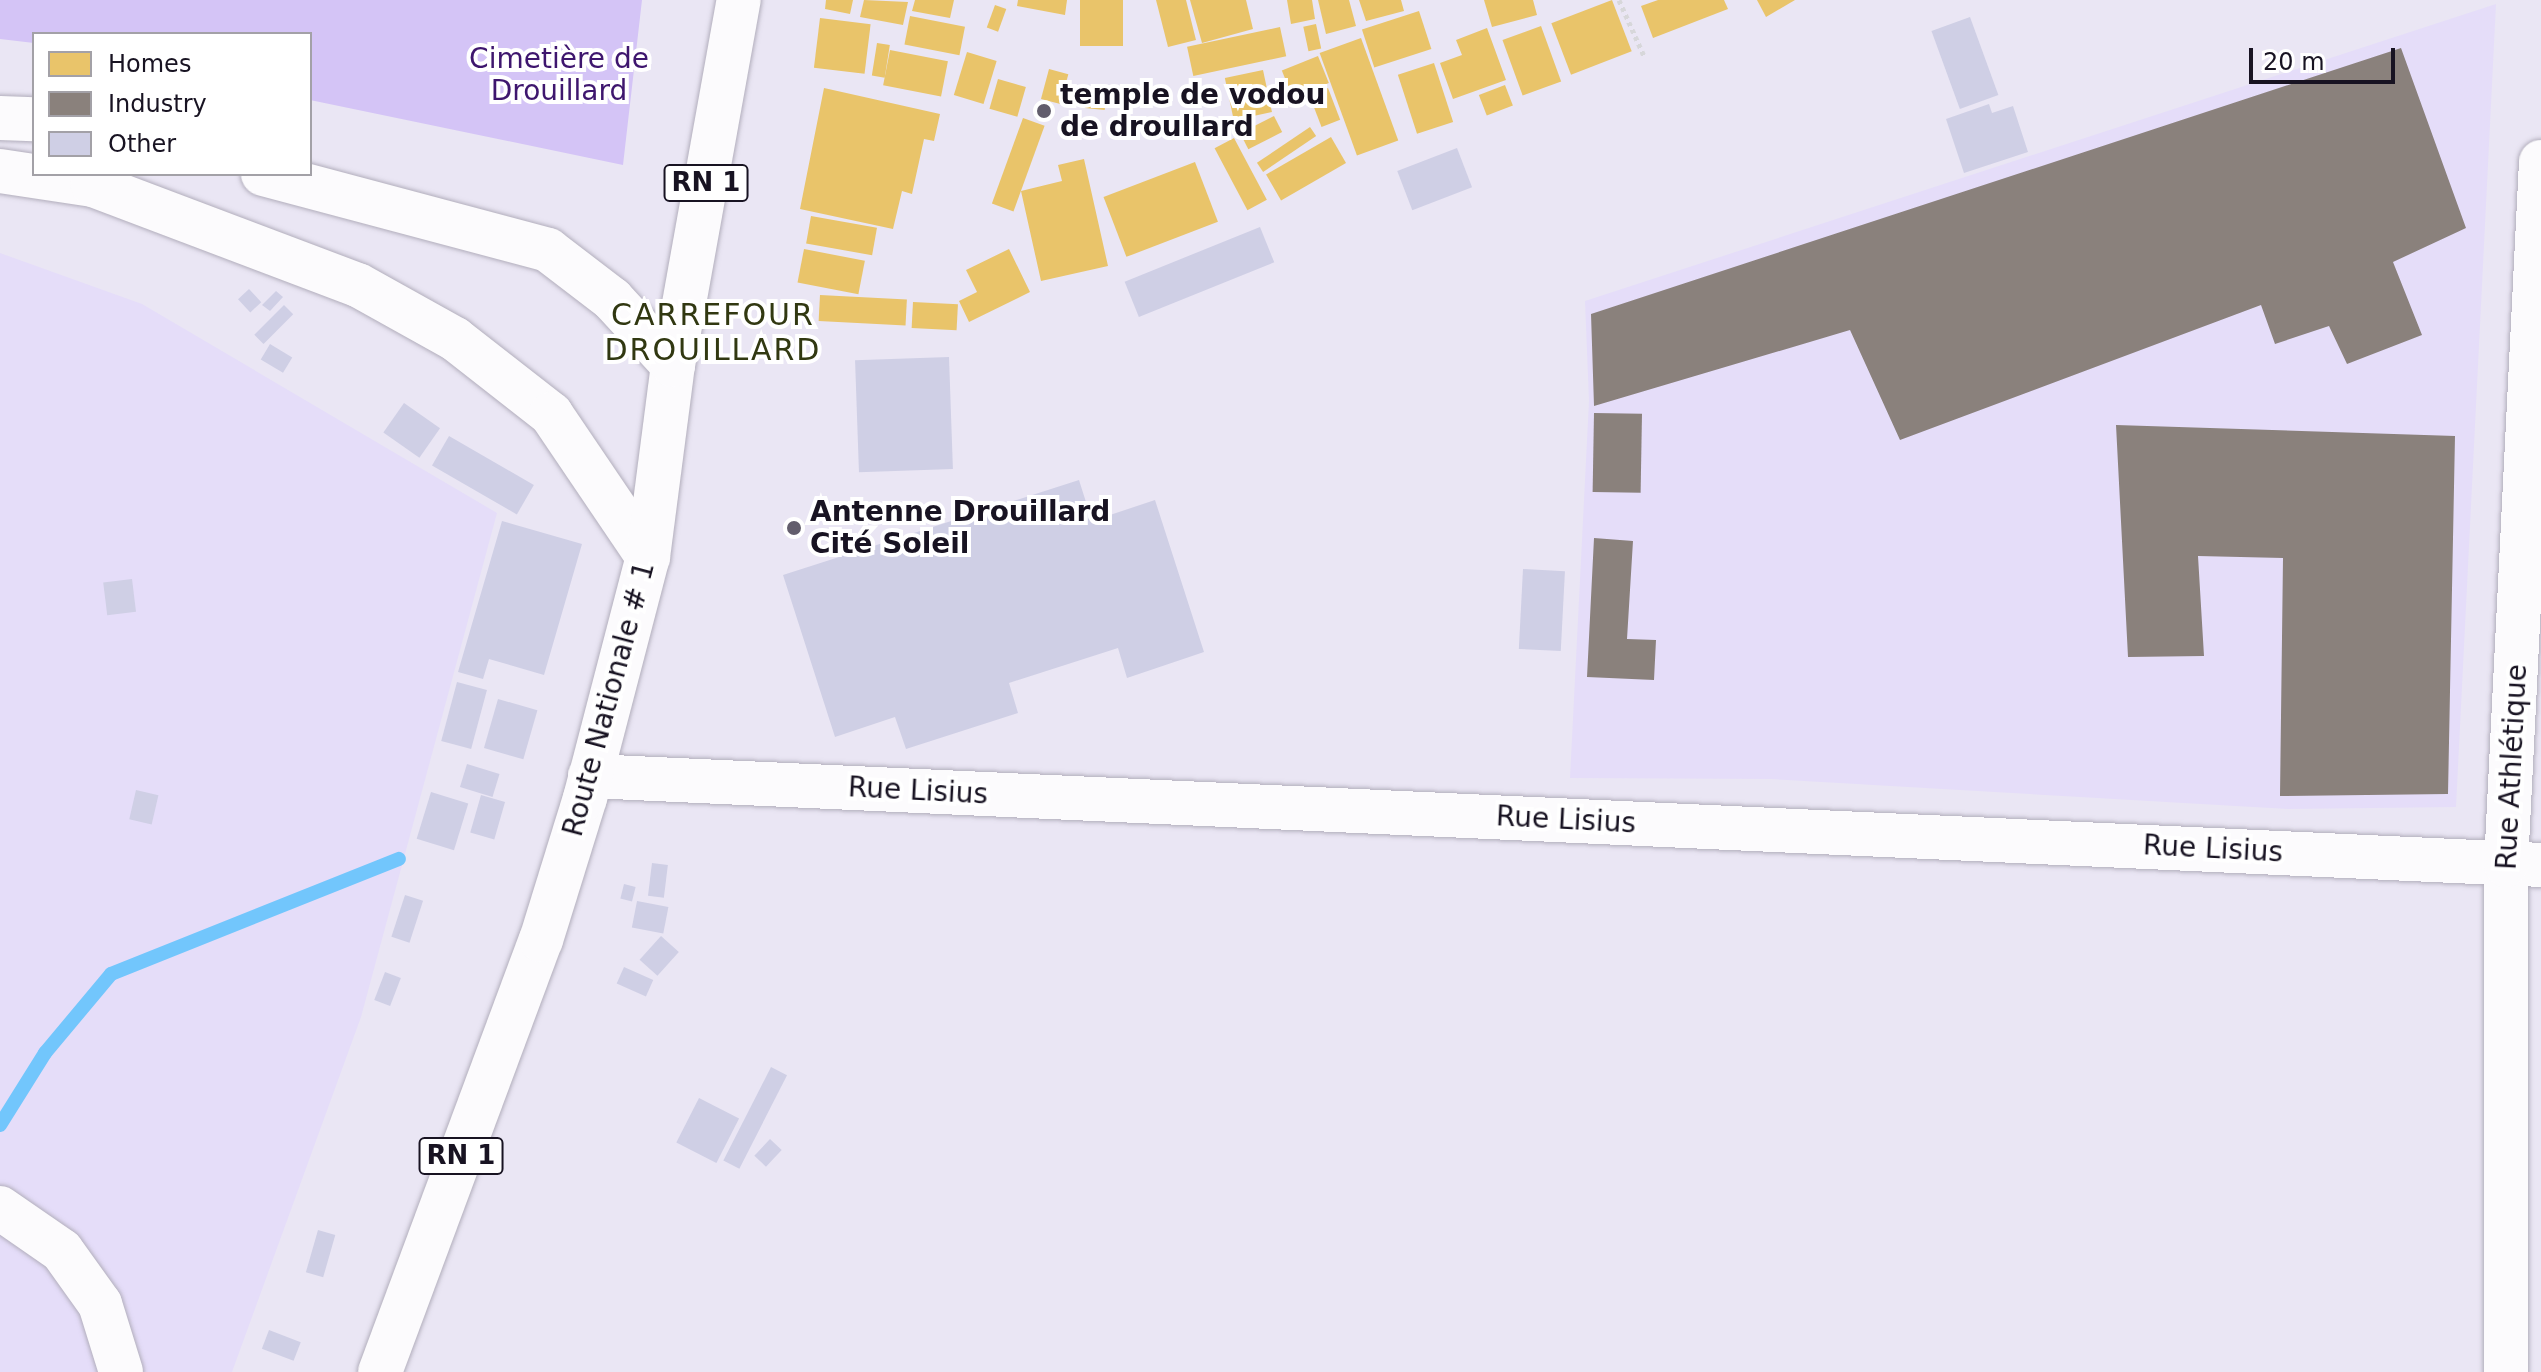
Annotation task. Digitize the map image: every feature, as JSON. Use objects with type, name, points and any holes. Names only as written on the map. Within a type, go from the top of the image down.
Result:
[{"type":"street","name":"Route Nationale # 1","points":[[380,1372],[541,940],[588,787],[648,557],[673,365],[739,0]]},
{"type":"street","points":[[0,118],[32,119]]},
{"type":"street","name":"Rue Athlétique","points":[[2506,1372],[2524,865],[2541,162]]},
{"type":"street","points":[[0,171],[32,176]]},
{"type":"street","points":[[33,176],[93,185],[358,285],[455,339],[551,414],[648,557]]},
{"type":"street","points":[[270,176],[548,250],[612,299],[673,365]]},
{"type":"street","name":"Rue Lisius","points":[[588,787],[2524,865]]},
{"type":"street","points":[[1,1209],[70,1262],[100,1304],[121,1372]]},
{"type":"path","points":[[1619,0],[1644,56]]},
{"type":"shaded area","points":[[2496,4],[2456,807],[2288,809],[1771,779],[1570,778],[1589,401],[1585,301]]},
{"type":"shaded area","points":[[0,253],[142,304],[497,513],[361,1017],[232,1372],[0,1372]]},
{"type":"green space","name":"Cimetière de Drouillard","points":[[0,0],[642,0],[623,165],[312,100],[312,32],[32,32],[32,43],[0,39]]},
{"type":"building: Homes","points":[[826,0],[853,0],[850,14],[825,9]]},
{"type":"building: Homes","points":[[864,0],[908,2],[903,25],[860,17]]},
{"type":"building: Homes","points":[[915,0],[954,0],[950,18],[912,11]]},
{"type":"building: Homes","points":[[1018,0],[1067,0],[1065,15],[1017,6]]},
{"type":"building: Homes","points":[[1080,0],[1123,0],[1123,46],[1080,46]]},
{"type":"building: Homes","points":[[1156,0],[1186,0],[1196,40],[1168,47]]},
{"type":"building: Homes","points":[[1190,0],[1246,0],[1253,29],[1202,43]]},
{"type":"building: Homes","points":[[1287,0],[1312,0],[1315,19],[1291,24]]},
{"type":"building: Homes","points":[[1318,0],[1349,0],[1356,26],[1326,34]]},
{"type":"building: Homes","points":[[1359,0],[1401,0],[1404,11],[1366,21]]},
{"type":"building: Homes","points":[[1484,0],[1533,0],[1537,15],[1492,27]]},
{"type":"building: Homes","points":[[1612,0],[1632,51],[1571,75],[1551,23]]},
{"type":"building: Homes","points":[[1658,0],[1724,0],[1728,9],[1653,38],[1641,6]]},
{"type":"building: Homes","points":[[1757,0],[1795,0],[1766,17]]},
{"type":"building: Homes","points":[[995,5],[1006,9],[998,32],[987,28]]},
{"type":"building: Homes","points":[[1419,11],[1431,49],[1374,68],[1362,30]]},
{"type":"building: Homes","points":[[910,16],[965,27],[959,55],[904,44]]},
{"type":"building: Homes","points":[[820,18],[871,24],[865,74],[814,68]]},
{"type":"building: Homes","points":[[1316,24],[1321,48],[1308,51],[1303,27]]},
{"type":"building: Homes","points":[[1541,26],[1561,81],[1523,95],[1502,40]]},
{"type":"building: Homes","points":[[1280,27],[1286,56],[1193,76],[1187,47]]},
{"type":"building: Homes","points":[[1487,28],[1506,80],[1453,99],[1440,63],[1462,55],[1456,40]]},
{"type":"building: Homes","points":[[1361,38],[1398,140],[1357,155],[1320,53]]},
{"type":"building: Homes","points":[[877,43],[890,45],[885,78],[872,76]]},
{"type":"building: Homes","points":[[890,50],[948,61],[941,97],[883,85]]},
{"type":"building: Homes","points":[[967,52],[997,61],[983,104],[954,95]]},
{"type":"building: Homes","points":[[1318,56],[1329,83],[1293,97],[1282,71]]},
{"type":"building: Homes","points":[[1434,63],[1453,122],[1417,134],[1398,75]]},
{"type":"building: Homes","points":[[1049,69],[1068,74],[1060,104],[1041,99]]},
{"type":"building: Homes","points":[[1263,70],[1272,112],[1234,120],[1225,78]]},
{"type":"building: Homes","points":[[998,79],[1026,87],[1017,117],[989,109]]},
{"type":"building: Homes","points":[[1505,85],[1513,106],[1487,116],[1479,95]]},
{"type":"building: Homes","points":[[1087,87],[1107,89],[1105,110],[1085,108]]},
{"type":"building: Homes","points":[[824,88],[940,114],[934,141],[924,139],[912,194],[902,191],[893,229],[800,209]]},
{"type":"building: Homes","points":[[1328,88],[1340,120],[1322,127],[1309,95]]},
{"type":"building: Homes","points":[[1274,116],[1282,132],[1248,149],[1240,133]]},
{"type":"building: Homes","points":[[1023,118],[1045,126],[1013,211],[992,204]]},
{"type":"building: Homes","points":[[1310,127],[1316,136],[1263,172],[1257,163]]},
{"type":"building: Homes","points":[[1331,137],[1346,163],[1281,200],[1266,174]]},
{"type":"building: Homes","points":[[1234,138],[1267,200],[1247,210],[1215,148]]},
{"type":"building: Homes","points":[[1084,159],[1108,266],[1041,281],[1021,191],[1062,181],[1058,165]]},
{"type":"building: Homes","points":[[1195,162],[1218,222],[1126,257],[1104,197]]},
{"type":"building: Homes","points":[[811,216],[877,228],[872,255],[806,244]]},
{"type":"building: Homes","points":[[804,249],[865,261],[858,294],[798,282]]},
{"type":"building: Homes","points":[[1009,249],[1030,292],[969,322],[959,301],[977,292],[966,270]]},
{"type":"building: Homes","points":[[820,295],[907,300],[906,326],[819,321]]},
{"type":"building: Homes","points":[[913,302],[958,304],[957,330],[912,328]]},
{"type":"building: Industry","points":[[2401,48],[2466,228],[2393,262],[2422,335],[2347,364],[2329,326],[2275,344],[2261,305],[1900,440],[1850,330],[1594,406],[1591,314]]},
{"type":"building: Industry","points":[[1594,413],[1642,414],[1641,493],[1593,492]]},
{"type":"building: Industry","points":[[2116,425],[2455,436],[2448,794],[2280,796],[2283,558],[2198,556],[2204,656],[2128,657]]},
{"type":"building: Industry","points":[[1594,538],[1633,541],[1627,639],[1656,640],[1654,680],[1587,677]]},
{"type":"building: Other","points":[[1970,17],[1998,95],[1960,109],[1931,31]]},
{"type":"building: Other","points":[[1989,104],[1992,113],[2013,106],[2028,152],[1964,173],[1946,119]]},
{"type":"building: Other","points":[[1457,148],[1472,187],[1412,210],[1397,171]]},
{"type":"building: Other","points":[[1260,227],[1274,262],[1139,317],[1125,282]]},
{"type":"building: Other","points":[[249,289],[261,302],[250,312],[238,299]]},
{"type":"building: Other","points":[[276,291],[283,297],[270,311],[262,305]]},
{"type":"building: Other","points":[[284,305],[293,314],[263,344],[254,335]]},
{"type":"building: Other","points":[[270,344],[292,357],[283,373],[261,359]]},
{"type":"building: Other","points":[[949,357],[953,469],[859,472],[855,360]]},
{"type":"building: Other","points":[[404,403],[440,428],[419,458],[383,432]]},
{"type":"building: Other","points":[[449,436],[534,485],[517,514],[432,465]]},
{"type":"building: Other","points":[[1079,480],[1092,521],[1155,500],[1204,652],[1127,678],[1118,648],[1009,683],[1018,713],[906,749],[895,717],[835,737],[783,575]]},
{"type":"building: Other","points":[[502,521],[582,544],[544,675],[489,659],[483,679],[458,672]]},
{"type":"building: Other","points":[[1523,569],[1565,571],[1561,651],[1519,649]]},
{"type":"building: Other","points":[[132,579],[136,612],[107,615],[103,583]]},
{"type":"building: Other","points":[[457,682],[487,690],[471,749],[441,741]]},
{"type":"building: Other","points":[[498,699],[537,710],[523,759],[484,748]]},
{"type":"building: Other","points":[[467,764],[500,774],[492,797],[460,787]]},
{"type":"building: Other","points":[[136,790],[158,795],[152,824],[129,819]]},
{"type":"building: Other","points":[[431,792],[468,803],[454,850],[417,839]]},
{"type":"building: Other","points":[[481,795],[505,802],[494,839],[470,832]]},
{"type":"building: Other","points":[[652,863],[668,865],[664,898],[648,896]]},
{"type":"building: Other","points":[[624,884],[636,887],[632,901],[620,899]]},
{"type":"building: Other","points":[[405,895],[423,901],[409,943],[391,937]]},
{"type":"building: Other","points":[[637,901],[668,907],[663,934],[632,928]]},
{"type":"building: Other","points":[[661,936],[679,952],[657,976],[640,960]]},
{"type":"building: Other","points":[[624,967],[653,980],[646,996],[617,983]]},
{"type":"building: Other","points":[[385,972],[401,978],[390,1006],[374,1000]]},
{"type":"building: Other","points":[[771,1067],[787,1075],[739,1169],[723,1161]]},
{"type":"building: Other","points":[[699,1098],[739,1118],[716,1163],[676,1143]]},
{"type":"building: Other","points":[[770,1139],[782,1150],[766,1167],[754,1156]]},
{"type":"building: Other","points":[[318,1230],[335,1235],[323,1277],[306,1272]]},
{"type":"building: Other","points":[[269,1330],[301,1342],[294,1361],[262,1349]]},
{"type":"waterway","points":[[0,1125],[45,1053],[111,974],[399,859]]},
{"type":"place","name":"temple de vodou de droullard","points":[[1044,111]]},
{"type":"place","name":"Antenne Drouillard Cité Soleil","points":[[794,528]]},
{"type":"district","name":"CARREFOUR DROUILLARD","points":[[713,332]]}]
